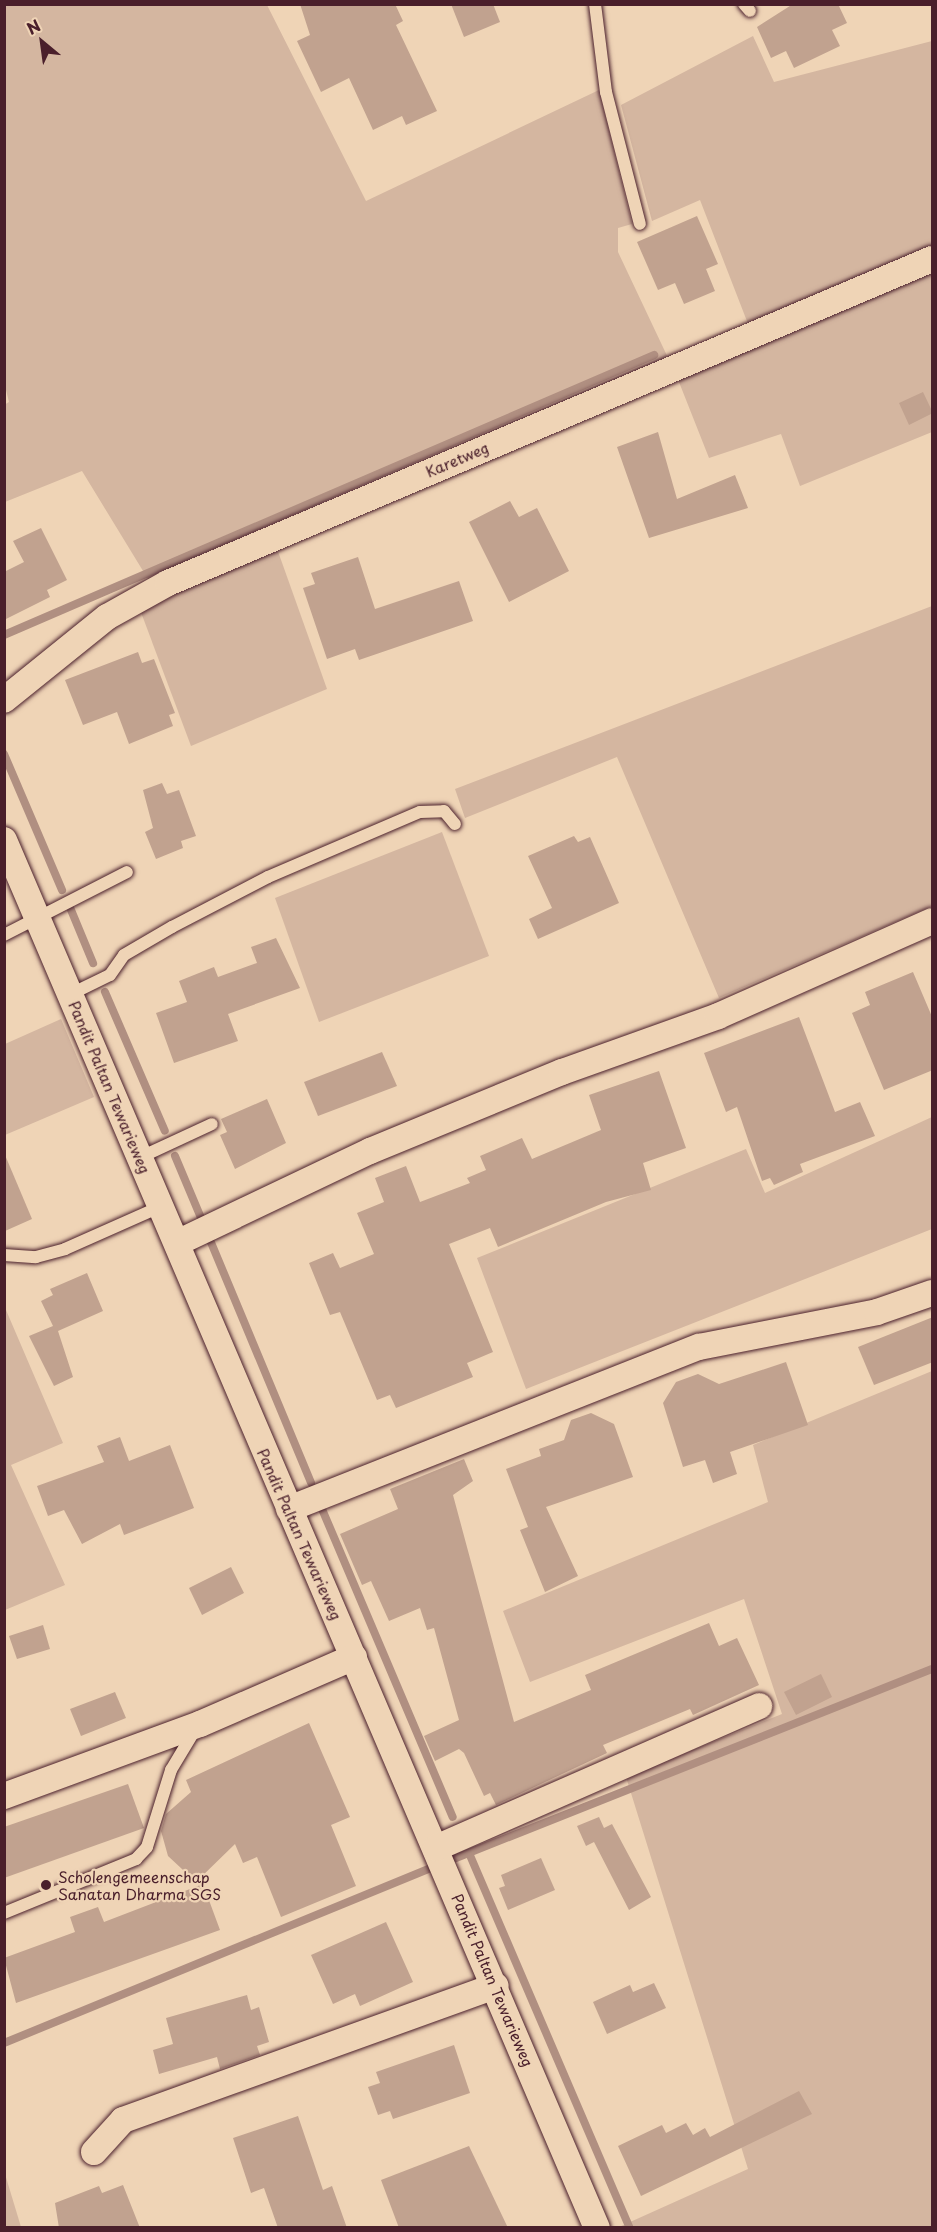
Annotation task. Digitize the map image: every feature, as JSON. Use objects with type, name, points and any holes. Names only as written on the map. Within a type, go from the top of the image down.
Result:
[{"type":"street","name":"Karetweg","points":[[4,700],[107,617],[168,583],[933,259]]},
{"type":"street","name":"Pandit Paltan Tewarieweg","points":[[4,840],[162,1206],[289,1509],[496,1986],[597,2228]]},
{"type":"street","points":[[177,1243],[370,1151],[562,1072],[718,1016],[933,921]]},
{"type":"street","points":[[289,1509],[699,1347],[877,1312],[933,1293]]},
{"type":"street","points":[[4,1796],[200,1724],[354,1657]]},
{"type":"street","points":[[436,1848],[759,1706]]},
{"type":"street","points":[[94,2152],[123,2120],[496,1986]]},
{"type":"lane","points":[[594,4],[606,92],[640,224]]},
{"type":"lane","points":[[71,994],[110,975],[124,955],[268,877],[420,812],[444,811],[455,824]]},
{"type":"lane","points":[[4,935],[37,915],[127,872]]},
{"type":"lane","points":[[141,1157],[212,1124]]},
{"type":"lane","points":[[4,1255],[36,1257],[65,1249],[162,1206]]},
{"type":"lane","points":[[4,1913],[136,1859],[157,1825],[171,1770],[200,1724]]},
{"type":"shaded area","points":[[5,5],[267,5],[366,201],[599,90],[632,224],[618,228],[618,252],[670,362],[151,584],[82,471],[5,502],[4,405],[9,402],[4,382]]},
{"type":"shaded area","points":[[753,36],[774,82],[932,41],[932,249],[750,329],[700,200],[652,221],[621,105]]},
{"type":"shaded area","points":[[932,267],[932,432],[800,486],[781,434],[709,458],[677,377]]},
{"type":"shaded area","points":[[275,543],[327,689],[191,746],[139,607]]},
{"type":"shaded area","points":[[932,606],[932,906],[719,998],[617,757],[465,818],[455,789]]},
{"type":"shaded area","points":[[442,832],[489,956],[319,1022],[275,898]]},
{"type":"shaded area","points":[[61,1019],[94,1097],[5,1135],[5,1044]]},
{"type":"shaded area","points":[[932,1117],[932,1229],[526,1389],[477,1258],[746,1149],[765,1193]]},
{"type":"shaded area","points":[[6,1310],[63,1443],[11,1465],[65,1585],[5,1610]]},
{"type":"shaded area","points":[[932,1371],[932,2227],[619,2227],[748,2169],[626,1777],[782,1714],[744,1599],[530,1682],[503,1611],[768,1502],[753,1445]]},
{"type":"shaded area","points":[[5,2174],[21,2227],[5,2227]]},
{"type":"building","points":[[300,4],[395,4],[403,21],[396,25],[437,111],[406,125],[402,116],[373,130],[349,78],[321,92],[297,41],[310,35]]},
{"type":"building","points":[[451,4],[493,4],[500,22],[464,37]]},
{"type":"building","points":[[793,4],[838,4],[847,23],[832,30],[840,46],[794,68],[786,51],[771,58],[757,27]]},
{"type":"building","points":[[697,216],[718,264],[706,269],[715,291],[684,304],[675,283],[658,290],[637,242]]},
{"type":"building","points":[[923,392],[933,413],[909,425],[899,403]]},
{"type":"building","points":[[658,432],[677,499],[735,475],[748,508],[649,538],[617,447]]},
{"type":"building","points":[[510,501],[519,517],[537,508],[569,571],[509,602],[469,522]]},
{"type":"building","points":[[41,528],[67,580],[47,590],[50,597],[4,620],[4,572],[24,562],[13,541]]},
{"type":"building","points":[[358,557],[375,609],[459,581],[473,621],[359,660],[355,649],[327,659],[303,588],[315,584],[311,573]]},
{"type":"building","points":[[138,652],[142,663],[154,659],[175,713],[169,715],[173,726],[129,744],[117,712],[83,725],[65,680]]},
{"type":"building","points":[[162,783],[167,794],[179,790],[196,836],[181,841],[183,848],[156,859],[145,832],[153,828],[143,790]]},
{"type":"building","points":[[574,836],[578,842],[590,837],[619,903],[538,939],[529,919],[552,908],[528,856]]},
{"type":"building","points":[[276,938],[300,988],[228,1014],[238,1041],[174,1063],[156,1013],[187,1002],[179,981],[214,967],[218,977],[257,963],[251,947]]},
{"type":"building","points":[[913,972],[933,1019],[933,1070],[884,1090],[852,1013],[870,1005],[865,992]]},
{"type":"building","points":[[799,1017],[835,1112],[860,1102],[875,1136],[800,1164],[803,1172],[774,1185],[770,1178],[762,1181],[737,1107],[726,1112],[704,1053]]},
{"type":"building","points":[[382,1052],[397,1086],[318,1116],[304,1082]]},
{"type":"building","points":[[659,1071],[686,1148],[643,1163],[651,1190],[606,1202],[498,1247],[490,1228],[449,1244],[493,1352],[467,1363],[473,1377],[396,1408],[390,1395],[377,1400],[340,1312],[330,1315],[309,1263],[333,1253],[340,1268],[374,1254],[357,1213],[384,1202],[375,1178],[406,1166],[420,1202],[470,1183],[467,1178],[486,1170],[480,1156],[522,1138],[532,1159],[601,1130],[589,1095]]},
{"type":"building","points":[[267,1099],[286,1143],[235,1169],[220,1135],[227,1132],[221,1119]]},
{"type":"building","points":[[5,1155],[32,1219],[5,1231]]},
{"type":"building","points":[[87,1273],[103,1311],[58,1331],[73,1377],[54,1386],[29,1336],[53,1326],[41,1301],[53,1295],[50,1289]]},
{"type":"building","points":[[933,1317],[933,1362],[874,1385],[858,1347]]},
{"type":"building","points":[[786,1362],[808,1425],[730,1452],[737,1474],[713,1483],[705,1460],[683,1467],[663,1403],[676,1382],[698,1374],[719,1384]]},
{"type":"building","points":[[591,1413],[614,1424],[633,1477],[546,1507],[578,1576],[545,1592],[520,1530],[528,1527],[506,1469],[541,1456],[539,1449],[564,1440],[571,1420]]},
{"type":"building","points":[[120,1437],[129,1461],[170,1445],[194,1508],[124,1535],[120,1524],[82,1544],[64,1510],[48,1516],[37,1486],[104,1462],[97,1446]]},
{"type":"building","points":[[464,1459],[473,1481],[453,1495],[514,1722],[591,1690],[585,1675],[709,1623],[719,1646],[737,1638],[759,1685],[693,1715],[690,1709],[603,1745],[607,1753],[496,1805],[490,1793],[484,1796],[464,1753],[459,1749],[435,1761],[424,1736],[459,1720],[434,1628],[427,1630],[420,1608],[389,1621],[371,1581],[362,1585],[340,1534],[398,1509],[390,1489]]},
{"type":"building","points":[[231,1567],[244,1593],[202,1615],[189,1588]]},
{"type":"building","points":[[43,1625],[50,1649],[17,1659],[9,1636]]},
{"type":"building","points":[[821,1674],[832,1697],[796,1715],[784,1692]]},
{"type":"building","points":[[115,1692],[126,1718],[81,1736],[70,1709]]},
{"type":"building","points":[[309,1723],[350,1817],[331,1825],[356,1886],[281,1917],[257,1857],[243,1863],[235,1844],[196,1882],[168,1856],[161,1831],[166,1814],[191,1792],[186,1780]]},
{"type":"building","points":[[128,1784],[144,1828],[4,1878],[4,1827]]},
{"type":"building","points":[[599,1817],[604,1828],[612,1824],[651,1897],[629,1910],[594,1842],[586,1846],[577,1826]]},
{"type":"building","points":[[541,1858],[555,1890],[508,1910],[499,1888],[505,1886],[501,1875]]},
{"type":"building","points":[[203,1884],[220,1930],[16,2003],[4,1958],[75,1932],[70,1917],[98,1907],[104,1922]]},
{"type":"building","points":[[386,1922],[413,1982],[360,2006],[355,1994],[333,2004],[311,1955]]},
{"type":"building","points":[[654,1983],[666,2008],[607,2034],[593,2002],[630,1985],[633,1992]]},
{"type":"building","points":[[247,1995],[251,2010],[259,2007],[269,2042],[257,2046],[260,2055],[220,2069],[217,2057],[159,2074],[153,2050],[173,2044],[166,2018]]},
{"type":"building","points":[[454,2045],[470,2093],[393,2119],[390,2111],[378,2115],[368,2087],[380,2083],[376,2072]]},
{"type":"building","points":[[799,2091],[812,2114],[641,2196],[618,2146],[662,2125],[666,2133],[686,2123],[693,2135],[705,2128],[710,2137]]},
{"type":"building","points":[[298,2116],[323,2190],[332,2186],[347,2228],[278,2228],[264,2188],[251,2193],[233,2138]]},
{"type":"building","points":[[469,2146],[508,2228],[399,2228],[381,2180]]},
{"type":"building","points":[[123,2185],[140,2228],[59,2228],[55,2203],[99,2186],[102,2193]]},
{"type":"waterway","points":[[4,635],[654,355]]},
{"type":"waterway","points":[[4,754],[62,890]]},
{"type":"waterway","points":[[69,905],[93,963]]},
{"type":"waterway","points":[[105,992],[165,1131]]},
{"type":"waterway","points":[[175,1156],[201,1218]]},
{"type":"waterway","points":[[210,1240],[311,1483]]},
{"type":"waterway","points":[[319,1502],[453,1817]]},
{"type":"waterway","points":[[456,1858],[932,1669]]},
{"type":"waterway","points":[[469,1853],[630,2228]]},
{"type":"waterway","points":[[4,2043],[428,1869]]},
{"type":"place","name":"Scholengemeenschap Sanatan Dharma SGS","points":[[46,1885]]}]
